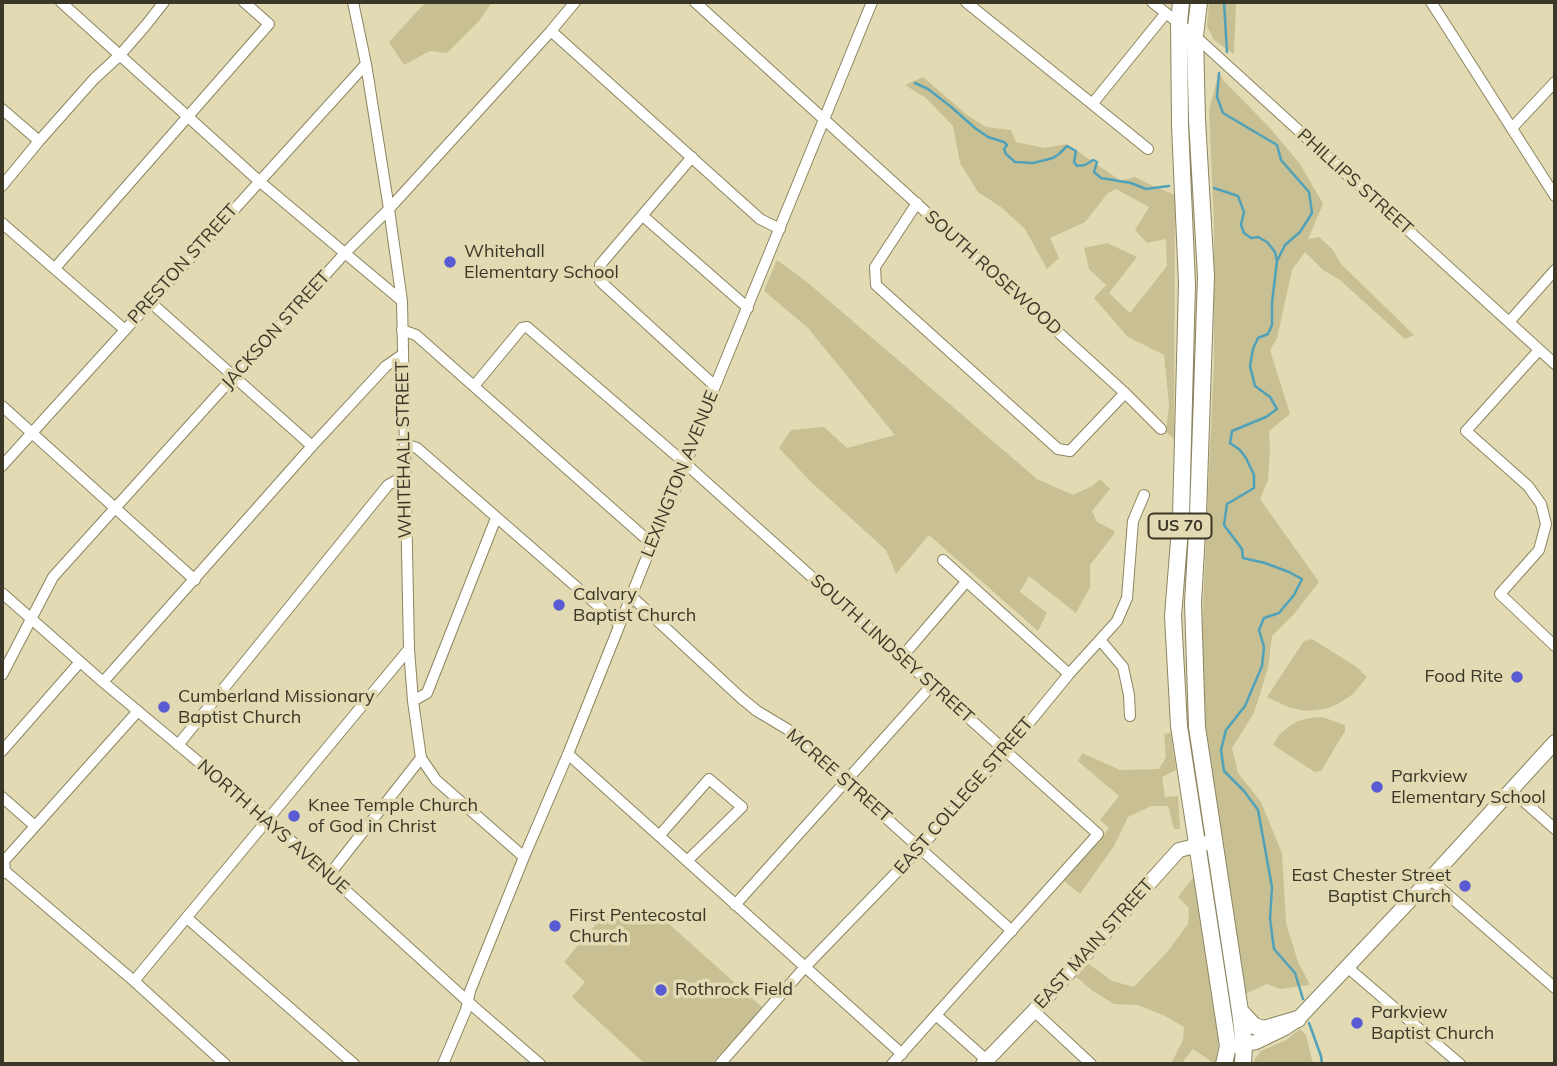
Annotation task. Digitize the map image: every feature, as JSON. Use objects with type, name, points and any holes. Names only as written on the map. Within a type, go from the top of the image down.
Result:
[{"type":"highway","name":"US 70","points":[[1181,2],[1172,18],[1187,284],[1181,516],[1173,616],[1179,726],[1198,845],[1236,1046],[1243,1064]]},
{"type":"highway","name":"US 70","points":[[1199,2],[1195,36],[1197,120],[1206,275],[1193,603],[1197,727],[1240,1011],[1236,1046],[1224,1064]]},
{"type":"highway","points":[[1240,1011],[1254,1026],[1264,1029],[1298,1019]]},
{"type":"main road","points":[[1236,1046],[1256,1042],[1298,1019],[1555,742]]},
{"type":"main road","name":"EAST MAIN STREET","points":[[987,1063],[1179,850],[1215,841]]},
{"type":"street","points":[[61,2],[259,181],[401,301]]},
{"type":"street","points":[[2,187],[39,141],[94,79],[120,55],[164,2]]},
{"type":"street","points":[[55,268],[270,24],[244,2]]},
{"type":"street","name":"WHITEHALL STREET","points":[[353,2],[366,64],[401,301],[408,649],[421,758],[436,780],[524,857]]},
{"type":"street","name":"JACKSON STREET","points":[[2,675],[53,578],[575,2]]},
{"type":"street","name":"SOUTH ROSEWOOD","points":[[695,2],[1125,393],[1161,429]]},
{"type":"street","name":"LEXINGTON AVENUE","points":[[443,1064],[524,857],[872,2]]},
{"type":"street","points":[[965,2],[1148,149]]},
{"type":"street","name":"PHILLIPS STREET","points":[[1152,2],[1195,36],[1555,364]]},
{"type":"street","points":[[1431,2],[1555,196]]},
{"type":"street","points":[[1093,103],[1172,18]]},
{"type":"street","points":[[551,31],[760,219],[780,229]]},
{"type":"street","name":"PRESTON STREET","points":[[2,466],[366,64]]},
{"type":"street","points":[[1512,128],[1555,82]]},
{"type":"street","points":[[2,109],[39,141]]},
{"type":"street","points":[[692,157],[600,265],[600,281],[715,386]]},
{"type":"street","points":[[917,203],[875,267],[876,285],[1058,449],[1070,451],[1125,393]]},
{"type":"street","points":[[643,216],[748,308]]},
{"type":"street","points":[[2,223],[124,329]]},
{"type":"street","points":[[1510,322],[1555,270]]},
{"type":"street","points":[[149,301],[312,446]]},
{"type":"street","name":"SOUTH LINDSEY STREET","points":[[474,386],[522,328],[527,327],[686,464],[1098,834],[1012,930]]},
{"type":"street","points":[[402,330],[416,335],[652,544]]},
{"type":"street","points":[[1539,350],[1466,431],[1528,486],[1541,504],[1546,524],[1539,550],[1500,594],[1555,646]]},
{"type":"street","points":[[103,682],[312,446],[386,366],[402,355]]},
{"type":"street","points":[[2,406],[195,580]]},
{"type":"street","points":[[405,444],[417,448],[619,624]]},
{"type":"street","points":[[178,745],[388,485],[404,476]]},
{"type":"street","name":"EAST COLLEGE STREET","points":[[720,1064],[805,967],[920,848],[1117,621],[1126,598],[1133,521],[1144,495]]},
{"type":"street","points":[[413,701],[427,693],[496,518]]},
{"type":"street","points":[[943,561],[1069,674]]},
{"type":"street","points":[[901,657],[965,582]]},
{"type":"street","name":"NORTH HAYS AVENUE","points":[[2,593],[103,682],[267,819],[540,1064]]},
{"type":"street","name":"MCREE STREET","points":[[632,597],[741,698],[812,748],[846,782],[1012,930]]},
{"type":"street","points":[[1100,640],[1123,667],[1130,716]]},
{"type":"street","points":[[134,981],[408,649]]},
{"type":"street","points":[[2,751],[80,662]]},
{"type":"street","points":[[735,905],[932,685]]},
{"type":"street","points":[[138,711],[4,861],[3,872],[134,981],[225,1064]]},
{"type":"street","points":[[568,754],[902,1054]]},
{"type":"street","points":[[329,875],[421,758]]},
{"type":"street","points":[[659,836],[709,779],[742,807],[687,861]]},
{"type":"street","points":[[1511,790],[1555,829]]},
{"type":"street","points":[[2,797],[35,826]]},
{"type":"street","points":[[1430,879],[1555,988]]},
{"type":"street","points":[[187,918],[354,1064]]},
{"type":"street","points":[[892,1064],[1012,930]]},
{"type":"street","points":[[1347,967],[1460,1064]]},
{"type":"street","points":[[1034,1011],[1091,1064]]},
{"type":"street","points":[[936,1015],[987,1063]]},
{"type":"shaded area","points":[[423,2],[492,2],[479,21],[447,53],[430,51],[404,65],[389,42],[425,3]]},
{"type":"shaded area","points":[[1209,2],[1236,2],[1234,54],[1214,40],[1207,26]]},
{"type":"shaded area","points":[[1219,72],[1223,80],[1270,128],[1300,164],[1323,204],[1308,239],[1319,237],[1333,250],[1341,264],[1414,335],[1405,339],[1305,252],[1292,270],[1277,338],[1270,350],[1290,414],[1269,431],[1268,480],[1260,499],[1319,582],[1294,614],[1272,636],[1268,668],[1254,713],[1232,748],[1238,773],[1261,802],[1282,853],[1286,923],[1298,962],[1310,985],[1280,989],[1267,984],[1245,994],[1205,725],[1202,628],[1214,362],[1214,224],[1209,110]]},
{"type":"shaded area","points":[[923,77],[967,115],[986,127],[1011,130],[1016,142],[1044,148],[1067,144],[1121,181],[1135,177],[1175,195],[1174,439],[1166,432],[1169,405],[1164,355],[1128,337],[1094,298],[1106,285],[1089,269],[1084,248],[1107,243],[1137,257],[1109,293],[1130,313],[1167,266],[1166,239],[1147,243],[1135,230],[1149,207],[1116,189],[1108,193],[1085,222],[1050,238],[1059,258],[1047,269],[1025,229],[1001,207],[978,192],[960,163],[953,126],[926,98],[905,85]]},
{"type":"shaded area","points":[[777,260],[807,282],[1037,479],[1073,495],[1100,479],[1110,489],[1092,511],[1097,522],[1115,533],[1090,565],[1090,587],[1076,613],[1029,576],[1020,592],[1047,613],[1038,631],[929,535],[896,574],[886,550],[812,483],[779,448],[791,430],[824,427],[847,448],[895,435],[808,328],[764,291]]},
{"type":"shaded area","points":[[1312,639],[1358,668],[1367,677],[1353,694],[1325,709],[1306,711],[1288,707],[1267,697],[1304,641]]},
{"type":"shaded area","points":[[1322,717],[1345,725],[1345,731],[1321,771],[1315,772],[1273,745],[1279,735],[1298,721]]},
{"type":"shaded area","points":[[1171,733],[1176,770],[1162,777],[1165,797],[1178,796],[1180,829],[1174,829],[1168,806],[1151,806],[1128,817],[1114,846],[1080,894],[1064,881],[1109,828],[1100,820],[1119,796],[1078,761],[1082,753],[1120,770],[1159,769],[1166,757],[1164,734]]},
{"type":"shaded area","points":[[1195,875],[1219,1041],[1215,1064],[1193,1049],[1181,1064],[1171,1064],[1183,1040],[1184,1027],[1138,1005],[1114,1004],[1074,975],[1086,962],[1112,981],[1134,987],[1168,951],[1188,924],[1189,908],[1178,897]]},
{"type":"shaded area","name":"Rothrock Field","points":[[613,904],[635,925],[651,908],[763,1008],[711,1064],[645,1064],[572,997],[585,982],[564,962]]},
{"type":"shaded area","points":[[1300,1029],[1306,1035],[1313,1064],[1253,1064],[1261,1051],[1286,1040]]},
{"type":"waterway","points":[[1224,2],[1227,52]]},
{"type":"waterway","points":[[1219,73],[1217,97],[1223,113],[1277,145],[1281,160],[1309,192],[1312,213],[1300,232],[1285,245],[1277,261],[1272,325],[1268,334],[1258,338],[1250,366],[1255,386],[1270,397],[1277,409],[1266,417],[1232,431],[1230,443],[1246,458],[1254,475],[1254,488],[1227,504],[1224,525],[1242,549],[1243,558],[1265,563],[1302,579],[1294,595],[1279,613],[1264,618],[1259,630],[1264,647],[1262,666],[1245,706],[1226,730],[1221,750],[1224,771],[1258,810],[1272,887],[1270,919],[1274,949],[1295,973],[1303,999]]},
{"type":"waterway","points":[[915,83],[928,89],[988,137],[1004,142],[1007,145],[1004,149],[1006,154],[1015,162],[1033,163],[1053,158],[1067,146],[1076,151],[1074,162],[1077,166],[1093,160],[1097,162],[1094,172],[1101,178],[1131,183],[1146,189],[1169,186]]},
{"type":"waterway","points":[[1214,188],[1238,196],[1244,212],[1241,225],[1244,233],[1251,238],[1258,237],[1267,242],[1275,252],[1277,261]]},
{"type":"waterway","points":[[1309,1023],[1322,1064]]},
{"type":"place","name":"Whitehall Elementary School","points":[[450,262]]},
{"type":"place","name":"Calvary Baptist Church","points":[[559,605]]},
{"type":"place","name":"Food Rite","points":[[1517,677]]},
{"type":"place","name":"Cumberland Missionary Baptist Church","points":[[164,707]]},
{"type":"place","name":"Parkview Elementary School","points":[[1377,787]]},
{"type":"place","name":"Knee Temple Church of God in Christ","points":[[294,816]]},
{"type":"place","name":"East Chester Street Baptist Church","points":[[1465,886]]},
{"type":"place","name":"First Pentecostal Church","points":[[555,926]]},
{"type":"place","name":"Rothrock Field","points":[[661,990]]},
{"type":"place","name":"Parkview Baptist Church","points":[[1357,1023]]}]
